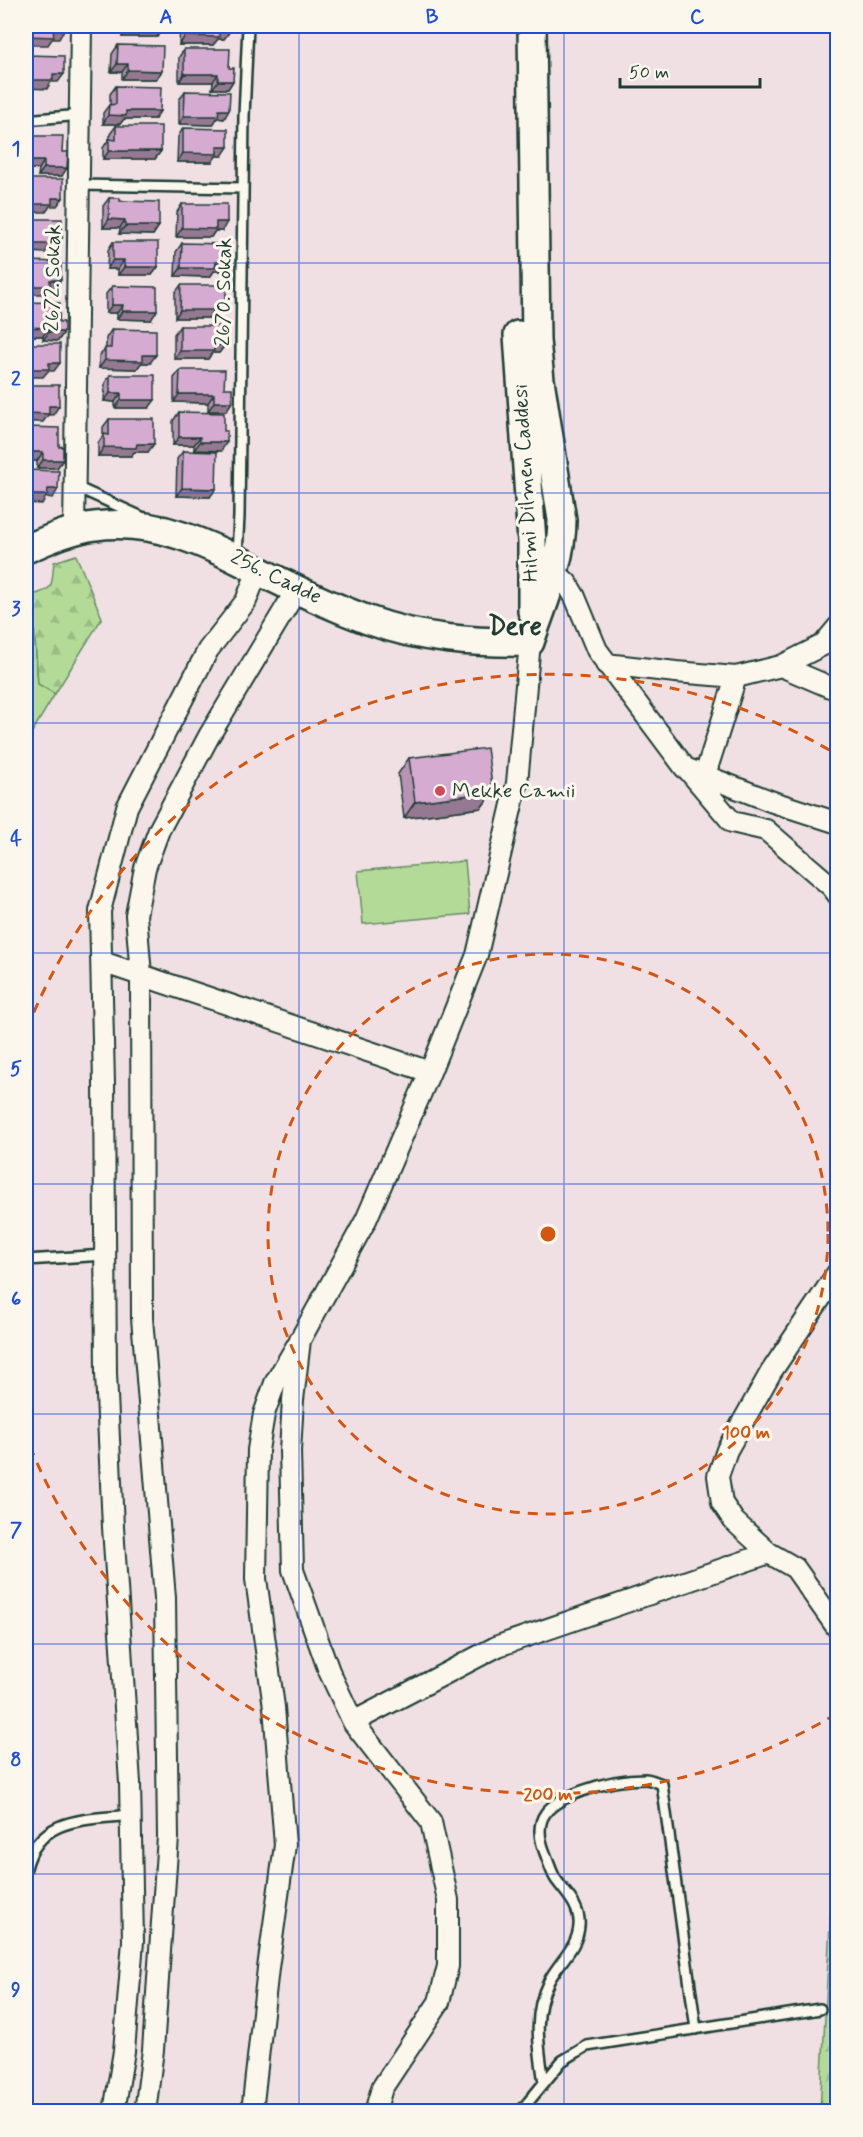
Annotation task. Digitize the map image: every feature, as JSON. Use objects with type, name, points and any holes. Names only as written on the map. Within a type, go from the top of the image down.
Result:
[{"type":"street","name":"2672. Sokak","points":[[74,531],[81,26]]},
{"type":"street","name":"Hilmi Dilmen Caddesi","points":[[513,26],[530,382],[562,520],[561,540],[543,567],[530,642]]},
{"type":"street","name":"Hilmi Dilmen Caddesi","points":[[530,382],[535,291],[532,26]]},
{"type":"street","name":"256. Cadde","points":[[26,549],[92,526],[134,524],[175,532],[366,619],[414,633],[476,642],[530,642]]},
{"type":"street","points":[[114,2112],[124,2051],[133,1941],[131,1815],[106,1372],[100,911],[127,807],[208,650],[246,601],[247,564]]},
{"type":"street","points":[[543,567],[566,582],[575,597],[597,651],[686,768],[732,822],[766,830],[832,887],[837,895]]},
{"type":"street","points":[[145,2112],[153,2050],[168,1837],[165,1598],[142,1318],[141,975],[136,915],[139,891],[159,830],[209,736],[297,589]]},
{"type":"street","points":[[606,664],[736,676],[781,666],[823,645],[837,627]]},
{"type":"street","points":[[252,2112],[285,1845],[274,1707],[256,1579],[258,1450],[264,1414],[275,1383],[366,1220],[430,1072],[477,955],[517,783],[530,642]]},
{"type":"street","points":[[781,666],[837,688]]},
{"type":"street","points":[[705,775],[736,676]]},
{"type":"street","points":[[686,768],[773,802],[837,823]]},
{"type":"street","points":[[102,962],[430,1072]]},
{"type":"street","points":[[837,1272],[771,1372],[727,1450],[718,1476],[722,1503],[734,1521],[769,1553],[795,1568],[837,1629]]},
{"type":"street","points":[[300,1340],[290,1451],[293,1570],[329,1671],[354,1722],[431,1822],[448,1900],[448,1966],[439,2002],[382,2088],[375,2112]]},
{"type":"street","points":[[354,1722],[498,1646],[769,1553]]},
{"type":"lane","name":"2670. Sokak","points":[[247,564],[239,516],[243,188],[248,26]]},
{"type":"lane","points":[[26,120],[80,115]]},
{"type":"lane","points":[[79,185],[243,188]]},
{"type":"lane","points":[[74,486],[175,532]]},
{"type":"lane","points":[[26,1260],[105,1255]]},
{"type":"lane","points":[[543,2083],[537,2024],[538,2010],[548,1983],[577,1938],[579,1919],[574,1903],[554,1876],[539,1839],[539,1831],[545,1814],[551,1806],[592,1787],[647,1778],[662,1784],[696,2029]]},
{"type":"lane","points":[[26,1868],[32,1850],[38,1841],[53,1828],[69,1823],[131,1815]]},
{"type":"lane","points":[[520,2112],[562,2061],[587,2046],[820,2008]]},
{"type":"green space","points":[[76,555],[102,618],[55,694],[38,684],[32,595],[45,591],[51,585],[54,562]]},
{"type":"green space","points":[[32,595],[38,683],[55,694],[26,742],[26,598]]},
{"type":"green space","points":[[465,861],[470,914],[363,924],[358,871]]},
{"type":"green space","points":[[837,1868],[837,2111],[820,2111],[833,1869]]},
{"type":"building","points":[[26,26],[64,26],[64,30],[53,30],[54,37],[26,36]]},
{"type":"building","points":[[128,26],[162,26],[162,29],[128,29]]},
{"type":"building","points":[[185,26],[230,26],[230,31],[219,30],[219,37],[185,36]]},
{"type":"building","points":[[118,45],[163,46],[162,71],[128,70],[128,64],[117,64]]},
{"type":"building","points":[[184,49],[230,49],[229,68],[234,68],[233,81],[218,81],[218,74],[184,74]]},
{"type":"building","points":[[26,55],[64,56],[64,74],[53,74],[53,80],[26,80]]},
{"type":"building","points":[[116,86],[161,87],[160,111],[126,111],[126,116],[108,115],[109,105],[116,104]]},
{"type":"building","points":[[185,91],[230,92],[229,110],[219,110],[218,116],[184,116]]},
{"type":"building","points":[[116,126],[161,126],[161,151],[109,151],[109,139],[116,140]]},
{"type":"building","points":[[183,128],[228,129],[228,147],[217,147],[217,154],[183,153]]},
{"type":"building","points":[[26,136],[63,136],[62,152],[68,152],[67,168],[44,168],[44,161],[26,161]]},
{"type":"building","points":[[26,179],[63,179],[63,198],[52,198],[52,204],[26,204]]},
{"type":"building","points":[[109,198],[120,198],[120,201],[159,202],[159,226],[125,226],[125,220],[109,219]]},
{"type":"building","points":[[182,204],[227,204],[227,222],[216,222],[216,229],[182,228]]},
{"type":"building","points":[[26,219],[62,219],[62,238],[51,238],[51,244],[26,244]]},
{"type":"building","points":[[113,242],[158,242],[158,267],[124,267],[124,260],[113,260]]},
{"type":"building","points":[[182,243],[226,244],[226,262],[216,262],[215,268],[181,268]]},
{"type":"building","points":[[26,261],[61,262],[61,280],[50,280],[50,286],[26,286]]},
{"type":"building","points":[[181,285],[226,285],[226,304],[215,304],[215,310],[180,310]]},
{"type":"building","points":[[112,286],[157,287],[157,311],[122,311],[123,305],[112,305]]},
{"type":"building","points":[[26,302],[60,303],[59,322],[64,322],[64,332],[49,332],[49,328],[26,327]]},
{"type":"building","points":[[180,326],[225,326],[225,345],[214,345],[214,351],[180,351]]},
{"type":"building","points":[[112,329],[156,330],[156,355],[143,355],[143,361],[105,360],[105,348],[111,348]]},
{"type":"building","points":[[26,344],[60,344],[60,363],[49,363],[49,369],[26,369]]},
{"type":"building","points":[[180,370],[225,370],[224,388],[232,388],[232,402],[214,402],[214,394],[179,394]]},
{"type":"building","points":[[110,375],[155,375],[155,400],[121,400],[121,393],[110,393]]},
{"type":"building","points":[[26,385],[59,385],[59,406],[49,406],[49,414],[26,413]]},
{"type":"building","points":[[179,412],[224,413],[224,431],[227,431],[227,442],[200,442],[200,437],[179,437]]},
{"type":"building","points":[[109,419],[154,419],[154,444],[137,444],[136,448],[104,447],[104,434],[109,435]]},
{"type":"building","points":[[26,427],[59,428],[59,447],[63,446],[63,460],[43,460],[43,452],[26,452]]},
{"type":"building","points":[[183,451],[217,452],[216,489],[182,488]]},
{"type":"building","points":[[26,470],[59,471],[58,489],[48,489],[47,495],[26,495]]},
{"type":"building","points":[[487,748],[493,792],[415,802],[409,758]]},
{"type":"place","name":"Mekke Camii","points":[[440,791]]},
{"type":"district","name":"Dere","points":[[515,626]]}]
